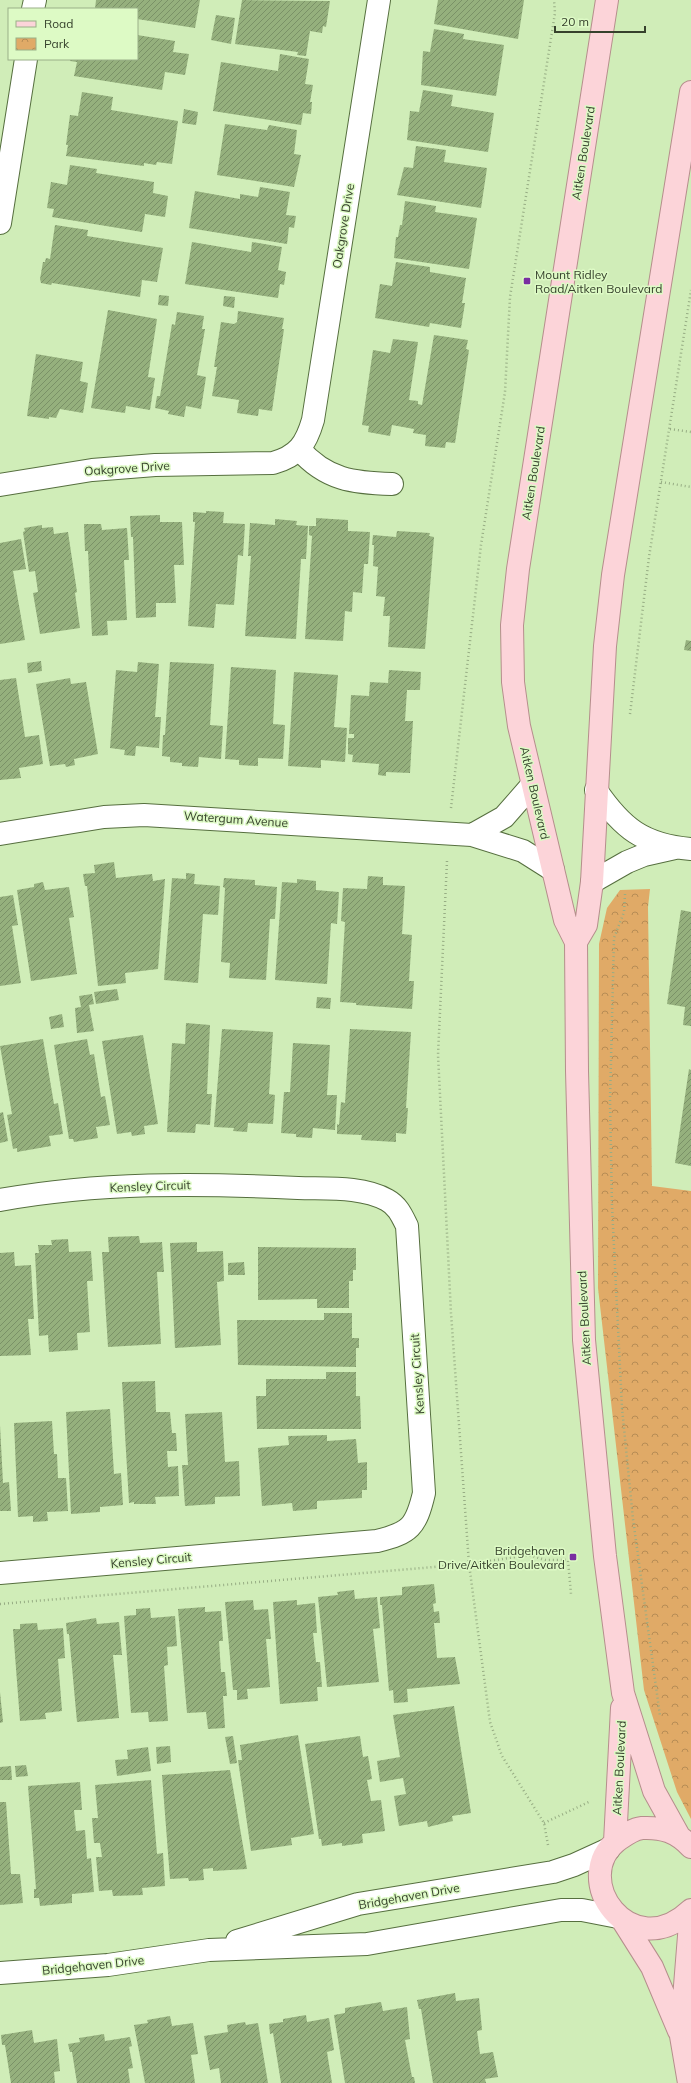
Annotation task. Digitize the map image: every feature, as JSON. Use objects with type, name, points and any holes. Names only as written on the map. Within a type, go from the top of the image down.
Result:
[{"type":"main road","name":"Aitken Boulevard","points":[[607,0],[518,569],[512,625],[513,682],[519,726],[532,785],[565,920],[576,942],[577,1071],[584,1340],[604,1548],[623,1693],[654,1791],[686,1840]]},
{"type":"main road","points":[[576,942],[586,925],[592,882],[604,646],[613,575],[691,92]]},
{"type":"main road","name":"Aitken Boulevard","points":[[612,1846],[623,1693]]},
{"type":"main road","points":[[686,1840],[667,1829],[639,1828],[626,1834],[612,1846],[602,1862],[600,1877],[602,1892],[608,1905],[621,1919],[652,1966],[681,2036],[689,2083]]},
{"type":"main road","points":[[621,1919],[637,1927],[652,1929],[667,1926],[680,1920],[691,1910]]},
{"type":"main road","points":[[681,2036],[691,1910]]},
{"type":"street","name":"Oakgrove Drive","points":[[0,485],[108,468],[155,465],[272,463],[288,459],[299,449],[308,437],[313,420],[379,0]]},
{"type":"street","points":[[0,223],[26,60]]},
{"type":"street","points":[[299,449],[311,463],[327,473],[342,479],[363,483],[392,484]]},
{"type":"street","points":[[472,835],[504,817],[532,785]]},
{"type":"street","points":[[596,790],[612,814],[628,829],[649,839],[685,848]]},
{"type":"street","name":"Watergum Avenue","points":[[0,834],[104,817],[144,815],[449,833],[472,835],[523,851],[553,870]]},
{"type":"street","points":[[592,882],[627,862],[644,855],[685,848]]},
{"type":"street","name":"Kensley Circuit","points":[[0,1200],[80,1189],[142,1185],[220,1184],[349,1190],[372,1194],[388,1200],[401,1212],[407,1226],[424,1493],[420,1511],[411,1526],[399,1536],[377,1540],[0,1572]]},
{"type":"street","name":"Bridgehaven Drive","points":[[209,1950],[358,1904],[553,1872],[574,1865],[612,1846]]},
{"type":"street","name":"Bridgehaven Drive","points":[[0,1973],[108,1965],[209,1950],[367,1944],[561,1910],[582,1910],[621,1919]]},
{"type":"path","points":[[553,1872],[544,1823],[502,1756],[490,1722],[469,1564],[451,1313],[438,1055],[449,833],[478,568],[505,392],[510,297],[555,13],[554,0]]},
{"type":"path","points":[[630,717],[648,564],[691,290]]},
{"type":"path","points":[[670,428],[691,432]]},
{"type":"path","points":[[661,482],[691,486]]},
{"type":"path","points":[[627,862],[624,912],[614,938],[610,1101],[612,1206],[622,1408],[633,1519],[648,1638],[662,1724]]},
{"type":"path","points":[[0,1604],[469,1564],[528,1555],[545,1560],[568,1560],[571,1594]]},
{"type":"green space","points":[[650,889],[648,907],[652,1186],[691,1191],[691,1819],[677,1792],[644,1690],[598,1288],[599,944],[607,908],[620,890]]},
{"type":"building","points":[[96,0],[200,0],[195,28],[138,19],[138,8],[95,8]]},
{"type":"building","points":[[242,0],[330,1],[326,27],[323,26],[322,33],[310,31],[306,56],[297,55],[298,52],[235,44]]},
{"type":"building","points":[[438,0],[524,0],[518,39],[434,24]]},
{"type":"building","points":[[216,15],[235,18],[231,44],[211,40]]},
{"type":"building","points":[[434,29],[464,34],[463,39],[504,45],[496,96],[421,85],[423,51],[430,52]]},
{"type":"building","points":[[138,35],[175,41],[173,52],[189,54],[185,75],[165,72],[162,90],[74,76],[77,62],[70,61],[138,60]]},
{"type":"building","points":[[280,54],[309,59],[305,84],[313,85],[310,102],[312,102],[311,114],[303,113],[301,125],[213,111],[221,62],[278,71]]},
{"type":"building","points":[[423,90],[453,95],[451,106],[494,113],[488,152],[407,140],[410,111],[419,112]]},
{"type":"building","points":[[82,92],[113,97],[111,110],[178,121],[172,164],[157,162],[156,165],[144,163],[144,166],[66,156],[70,115],[78,116]]},
{"type":"building","points":[[184,109],[198,112],[196,125],[182,123]]},
{"type":"building","points":[[225,124],[267,130],[269,125],[297,130],[294,154],[301,155],[294,187],[217,175]]},
{"type":"building","points":[[416,146],[446,150],[444,162],[487,168],[481,208],[397,195],[404,167],[413,168]]},
{"type":"building","points":[[70,165],[97,169],[96,173],[154,182],[153,193],[168,196],[165,217],[145,214],[142,232],[52,217],[54,209],[47,208],[51,182],[67,185]]},
{"type":"building","points":[[260,187],[290,192],[286,215],[296,216],[294,228],[289,227],[287,244],[189,228],[195,191],[240,199],[240,194],[258,197]]},
{"type":"building","points":[[405,201],[436,206],[435,212],[477,218],[469,269],[394,258],[396,237],[398,237],[400,225],[402,225]]},
{"type":"building","points":[[55,225],[88,230],[87,236],[163,248],[157,282],[142,280],[140,297],[52,283],[51,285],[41,283],[40,279],[43,262],[45,262],[46,258],[50,259]]},
{"type":"building","points":[[192,242],[251,252],[252,242],[282,247],[278,270],[286,272],[284,285],[280,284],[278,298],[185,284]]},
{"type":"building","points":[[396,262],[430,267],[430,272],[466,278],[462,303],[465,303],[461,328],[430,323],[429,327],[375,318],[380,284],[392,286]]},
{"type":"building","points":[[159,295],[169,296],[168,306],[158,305]]},
{"type":"building","points":[[224,296],[235,297],[234,308],[223,306]]},
{"type":"building","points":[[108,310],[157,319],[148,377],[155,378],[150,410],[126,406],[125,413],[91,408]]},
{"type":"building","points":[[238,311],[284,318],[282,329],[284,329],[272,411],[259,409],[258,416],[237,413],[239,400],[212,396],[217,367],[214,367],[221,322],[234,324],[237,322]]},
{"type":"building","points":[[177,312],[204,316],[202,329],[205,329],[197,375],[206,377],[201,409],[186,406],[184,417],[168,414],[169,411],[155,408],[157,396],[160,396],[172,324],[175,325]]},
{"type":"building","points":[[434,335],[468,340],[466,349],[469,350],[455,443],[446,442],[445,448],[425,446],[426,435],[413,433],[414,429],[392,425],[390,436],[368,432],[369,426],[362,425],[373,350],[390,353],[393,339],[418,342],[409,400],[418,401],[418,404],[422,405]]},
{"type":"building","points":[[36,354],[83,362],[80,381],[88,383],[83,413],[60,409],[56,418],[49,417],[49,419],[27,416]]},
{"type":"building","points":[[206,511],[224,512],[223,523],[245,524],[243,556],[238,555],[234,605],[216,604],[214,628],[188,626],[195,522],[193,522],[193,512],[206,513]]},
{"type":"building","points":[[160,515],[160,522],[182,522],[184,565],[174,565],[176,603],[156,603],[156,617],[136,618],[133,537],[131,537],[130,516]]},
{"type":"building","points":[[316,518],[348,520],[348,531],[370,532],[368,564],[364,564],[362,593],[353,592],[352,612],[345,611],[343,641],[305,639],[312,536],[309,535],[309,526],[316,526]]},
{"type":"building","points":[[275,519],[297,521],[296,525],[308,526],[306,559],[301,559],[296,639],[245,636],[251,556],[248,556],[250,523],[275,525]]},
{"type":"building","points":[[84,524],[101,524],[102,530],[127,528],[129,560],[124,560],[127,620],[107,621],[108,635],[92,636],[88,551],[85,551]]},
{"type":"building","points":[[42,525],[42,528],[53,527],[54,534],[68,532],[77,592],[75,593],[80,628],[40,634],[33,593],[38,592],[35,571],[29,572],[23,532],[25,531],[24,528]]},
{"type":"building","points":[[397,531],[430,533],[429,536],[434,537],[425,649],[388,647],[390,616],[383,616],[385,597],[376,596],[378,567],[373,566],[374,545],[372,545],[373,535],[396,537]]},
{"type":"building","points":[[21,539],[26,569],[13,571],[25,640],[0,644],[0,543]]},
{"type":"building","points":[[686,640],[691,641],[691,651],[684,650]]},
{"type":"building","points":[[41,661],[42,671],[28,673],[27,663]]},
{"type":"building","points":[[138,662],[159,664],[155,717],[161,717],[159,748],[136,746],[135,756],[124,755],[125,750],[110,748],[116,670],[137,672]]},
{"type":"building","points":[[170,662],[214,664],[210,725],[223,726],[221,759],[199,757],[198,767],[182,766],[182,763],[170,762],[170,757],[162,756],[163,735],[165,735]]},
{"type":"building","points":[[231,667],[276,670],[273,724],[285,725],[283,759],[258,758],[258,766],[239,765],[239,760],[225,759]]},
{"type":"building","points":[[389,670],[421,672],[420,690],[407,690],[405,721],[413,721],[410,773],[386,772],[386,776],[378,775],[379,764],[352,762],[353,755],[348,754],[348,738],[354,738],[354,734],[349,734],[351,695],[369,696],[370,682],[388,683]]},
{"type":"building","points":[[294,672],[338,675],[334,727],[347,728],[345,762],[321,760],[321,768],[288,766]]},
{"type":"building","points":[[16,678],[25,737],[39,735],[43,764],[19,768],[21,778],[0,780],[0,680]]},
{"type":"building","points":[[70,678],[71,684],[86,682],[98,754],[74,759],[75,765],[66,767],[65,764],[50,766],[36,684]]},
{"type":"building","points":[[114,862],[116,878],[152,874],[153,881],[165,879],[158,969],[125,973],[126,983],[98,986],[87,886],[85,886],[83,874],[95,873],[94,865]]},
{"type":"building","points":[[186,873],[195,874],[194,884],[220,886],[218,915],[203,914],[198,983],[164,980],[172,878],[186,879]]},
{"type":"building","points":[[368,876],[383,877],[383,885],[405,886],[402,934],[412,935],[409,981],[414,981],[412,1009],[356,1005],[356,1003],[340,1002],[345,922],[341,921],[343,888],[367,889]]},
{"type":"building","points":[[224,878],[255,880],[255,885],[277,887],[275,919],[270,919],[266,980],[229,978],[230,963],[221,962],[225,888],[223,887]]},
{"type":"building","points":[[297,879],[316,881],[316,890],[339,892],[337,924],[331,923],[327,984],[275,980],[282,882],[297,883]]},
{"type":"building","points":[[43,882],[45,890],[69,887],[74,917],[69,918],[77,974],[31,981],[17,890],[34,887],[34,884]]},
{"type":"building","points":[[13,895],[18,925],[12,926],[21,983],[0,986],[0,897]]},
{"type":"building","points":[[681,910],[691,912],[691,1026],[683,1025],[685,1007],[667,1004]]},
{"type":"building","points":[[117,989],[119,1000],[96,1004],[94,992]]},
{"type":"building","points":[[92,994],[94,1004],[89,1005],[94,1031],[77,1033],[75,1008],[81,1007],[79,996]]},
{"type":"building","points":[[317,997],[331,998],[330,1009],[316,1008]]},
{"type":"building","points":[[62,1014],[64,1027],[51,1029],[49,1017]]},
{"type":"building","points":[[186,1023],[210,1025],[207,1094],[212,1094],[210,1125],[196,1124],[195,1133],[167,1132],[172,1043],[185,1044]]},
{"type":"building","points":[[222,1029],[273,1032],[269,1094],[275,1095],[273,1124],[248,1123],[247,1132],[233,1131],[234,1128],[214,1127]]},
{"type":"building","points":[[350,1029],[411,1032],[406,1108],[408,1108],[406,1134],[396,1133],[396,1142],[361,1140],[362,1135],[337,1134],[337,1124],[339,1125],[341,1102],[345,1103]]},
{"type":"building","points":[[143,1035],[158,1124],[144,1126],[145,1134],[132,1136],[131,1132],[117,1134],[102,1041]]},
{"type":"building","points":[[43,1039],[54,1104],[58,1103],[63,1134],[49,1136],[51,1146],[17,1152],[17,1148],[13,1149],[7,1115],[12,1114],[0,1046]]},
{"type":"building","points":[[87,1039],[90,1055],[94,1054],[101,1097],[105,1096],[110,1125],[96,1127],[98,1138],[74,1142],[73,1139],[69,1139],[54,1045]]},
{"type":"building","points":[[293,1043],[330,1045],[327,1095],[337,1095],[335,1130],[313,1128],[312,1138],[296,1137],[296,1134],[281,1133],[284,1092],[290,1092]]},
{"type":"building","points":[[689,1069],[691,1070],[691,1166],[675,1163]]},
{"type":"building","points":[[3,1112],[8,1141],[0,1143],[0,1113]]},
{"type":"building","points":[[139,1236],[140,1243],[162,1242],[164,1272],[157,1272],[161,1344],[108,1347],[102,1252],[109,1252],[108,1237]]},
{"type":"building","points":[[68,1239],[69,1252],[91,1251],[93,1281],[87,1281],[90,1332],[77,1333],[78,1350],[49,1352],[48,1335],[39,1336],[35,1253],[39,1253],[38,1245],[52,1245],[51,1240]]},
{"type":"building","points":[[197,1242],[197,1252],[223,1251],[224,1281],[217,1282],[221,1345],[175,1348],[170,1243]]},
{"type":"building","points":[[258,1247],[356,1248],[356,1270],[353,1270],[353,1281],[349,1281],[349,1308],[317,1308],[317,1299],[258,1300]]},
{"type":"building","points":[[14,1252],[15,1266],[31,1265],[34,1319],[28,1319],[31,1355],[0,1356],[0,1253]]},
{"type":"building","points":[[244,1262],[245,1275],[228,1275],[228,1263]]},
{"type":"building","points":[[324,1313],[352,1313],[352,1338],[359,1338],[359,1348],[356,1348],[356,1367],[238,1365],[237,1320],[324,1320]]},
{"type":"building","points":[[326,1372],[356,1372],[356,1396],[360,1396],[361,1429],[257,1429],[256,1396],[266,1396],[266,1379],[326,1379]]},
{"type":"building","points":[[155,1381],[156,1412],[170,1412],[172,1433],[176,1433],[177,1451],[167,1451],[168,1467],[178,1466],[179,1496],[155,1497],[156,1504],[134,1504],[134,1502],[129,1503],[122,1382]]},
{"type":"building","points":[[110,1409],[114,1474],[121,1473],[123,1505],[100,1507],[100,1512],[71,1514],[66,1412]]},
{"type":"building","points":[[222,1412],[225,1462],[239,1461],[240,1496],[215,1497],[215,1504],[185,1506],[182,1465],[188,1465],[185,1414]]},
{"type":"building","points":[[52,1421],[54,1454],[57,1454],[58,1478],[66,1478],[68,1511],[47,1512],[48,1521],[33,1522],[33,1516],[18,1517],[14,1423]]},
{"type":"building","points":[[0,1425],[3,1483],[9,1482],[11,1511],[0,1511]]},
{"type":"building","points":[[327,1435],[327,1441],[356,1439],[358,1463],[367,1462],[367,1490],[362,1490],[362,1498],[317,1501],[317,1509],[293,1511],[292,1503],[262,1506],[258,1448],[289,1445],[288,1436]]},
{"type":"building","points":[[434,1584],[436,1603],[433,1604],[434,1612],[439,1611],[440,1623],[434,1623],[437,1658],[455,1657],[460,1684],[407,1689],[408,1702],[394,1703],[393,1690],[389,1691],[382,1605],[380,1605],[380,1597],[402,1595],[402,1587]]},
{"type":"building","points":[[354,1590],[355,1599],[377,1597],[380,1628],[373,1629],[379,1682],[327,1687],[318,1597],[338,1595],[337,1592]]},
{"type":"building","points":[[253,1600],[254,1610],[268,1609],[271,1639],[266,1639],[270,1687],[247,1689],[248,1699],[237,1700],[237,1690],[233,1690],[225,1602]]},
{"type":"building","points":[[297,1600],[297,1605],[315,1603],[317,1633],[313,1633],[316,1662],[320,1662],[322,1687],[317,1687],[318,1701],[280,1704],[273,1602]]},
{"type":"building","points":[[205,1607],[205,1612],[221,1611],[223,1641],[219,1641],[221,1672],[225,1672],[227,1696],[223,1696],[225,1728],[208,1729],[206,1712],[187,1713],[178,1609]]},
{"type":"building","points":[[150,1608],[151,1618],[175,1616],[177,1646],[167,1647],[168,1665],[164,1666],[168,1721],[149,1722],[148,1712],[131,1713],[124,1616],[136,1615],[136,1609]]},
{"type":"building","points":[[96,1618],[97,1624],[119,1622],[122,1655],[113,1655],[119,1718],[77,1722],[69,1634],[67,1634],[66,1623]]},
{"type":"building","points":[[37,1623],[38,1630],[63,1628],[65,1658],[58,1659],[62,1711],[45,1713],[46,1719],[20,1721],[13,1629],[20,1629],[20,1624]]},
{"type":"building","points":[[0,1692],[3,1722],[0,1723]]},
{"type":"building","points":[[454,1706],[471,1813],[452,1816],[453,1821],[428,1827],[427,1821],[399,1826],[394,1796],[406,1794],[403,1778],[380,1782],[377,1761],[400,1757],[393,1715]]},
{"type":"building","points":[[298,1735],[314,1834],[291,1838],[292,1845],[251,1851],[238,1760],[242,1760],[240,1745]]},
{"type":"building","points":[[233,1736],[237,1763],[230,1764],[225,1737]]},
{"type":"building","points":[[360,1736],[363,1757],[368,1756],[372,1779],[367,1780],[371,1801],[381,1800],[385,1831],[362,1834],[363,1843],[342,1846],[342,1843],[322,1846],[321,1839],[319,1839],[305,1744]]},
{"type":"building","points":[[170,1746],[171,1762],[157,1764],[156,1747]]},
{"type":"building","points":[[148,1747],[151,1771],[117,1776],[115,1760],[128,1759],[127,1750]]},
{"type":"building","points":[[26,1765],[28,1776],[16,1777],[15,1766]]},
{"type":"building","points":[[11,1766],[12,1780],[0,1780],[0,1767]]},
{"type":"building","points":[[230,1770],[247,1869],[213,1871],[213,1868],[203,1869],[204,1880],[189,1881],[188,1878],[170,1879],[162,1775]]},
{"type":"building","points":[[151,1780],[157,1854],[163,1853],[165,1886],[142,1888],[143,1895],[113,1896],[112,1890],[99,1891],[96,1857],[102,1857],[100,1843],[94,1843],[92,1818],[98,1818],[95,1785]]},
{"type":"building","points":[[80,1782],[82,1810],[74,1810],[76,1831],[85,1830],[87,1859],[91,1858],[94,1892],[72,1894],[72,1903],[40,1906],[39,1898],[34,1898],[34,1889],[36,1889],[28,1786]]},
{"type":"building","points":[[0,1802],[6,1802],[11,1874],[20,1874],[23,1903],[0,1905]]},
{"type":"building","points":[[455,1993],[456,2001],[479,1998],[482,2030],[477,2031],[480,2054],[493,2052],[498,2077],[485,2079],[486,2083],[433,2083],[421,2009],[419,2009],[417,2000]]},
{"type":"building","points":[[381,2002],[383,2011],[407,2007],[410,2039],[405,2040],[412,2077],[414,2077],[415,2083],[345,2083],[334,2015],[345,2013],[345,2008]]},
{"type":"building","points":[[306,2015],[307,2022],[329,2018],[334,2050],[327,2052],[332,2083],[281,2083],[273,2033],[270,2034],[269,2024],[283,2022],[283,2019]]},
{"type":"building","points":[[170,2016],[172,2026],[193,2023],[198,2054],[191,2055],[195,2083],[145,2083],[134,2025],[148,2023],[147,2020]]},
{"type":"building","points":[[245,2022],[246,2025],[258,2023],[268,2083],[221,2083],[219,2068],[210,2070],[204,2036],[228,2032],[227,2025]]},
{"type":"building","points":[[32,2030],[34,2043],[57,2039],[60,2071],[54,2072],[55,2083],[11,2083],[5,2045],[2,2045],[1,2035]]},
{"type":"building","points":[[104,2034],[105,2041],[130,2037],[132,2046],[129,2047],[133,2068],[128,2069],[130,2083],[77,2083],[72,2052],[70,2052],[68,2044],[80,2042],[79,2038]]},
{"type":"place","name":"Mount Ridley Road/Aitken Boulevard","points":[[527,281]]},
{"type":"place","name":"Bridgehaven Drive/Aitken Boulevard","points":[[573,1557]]}]
